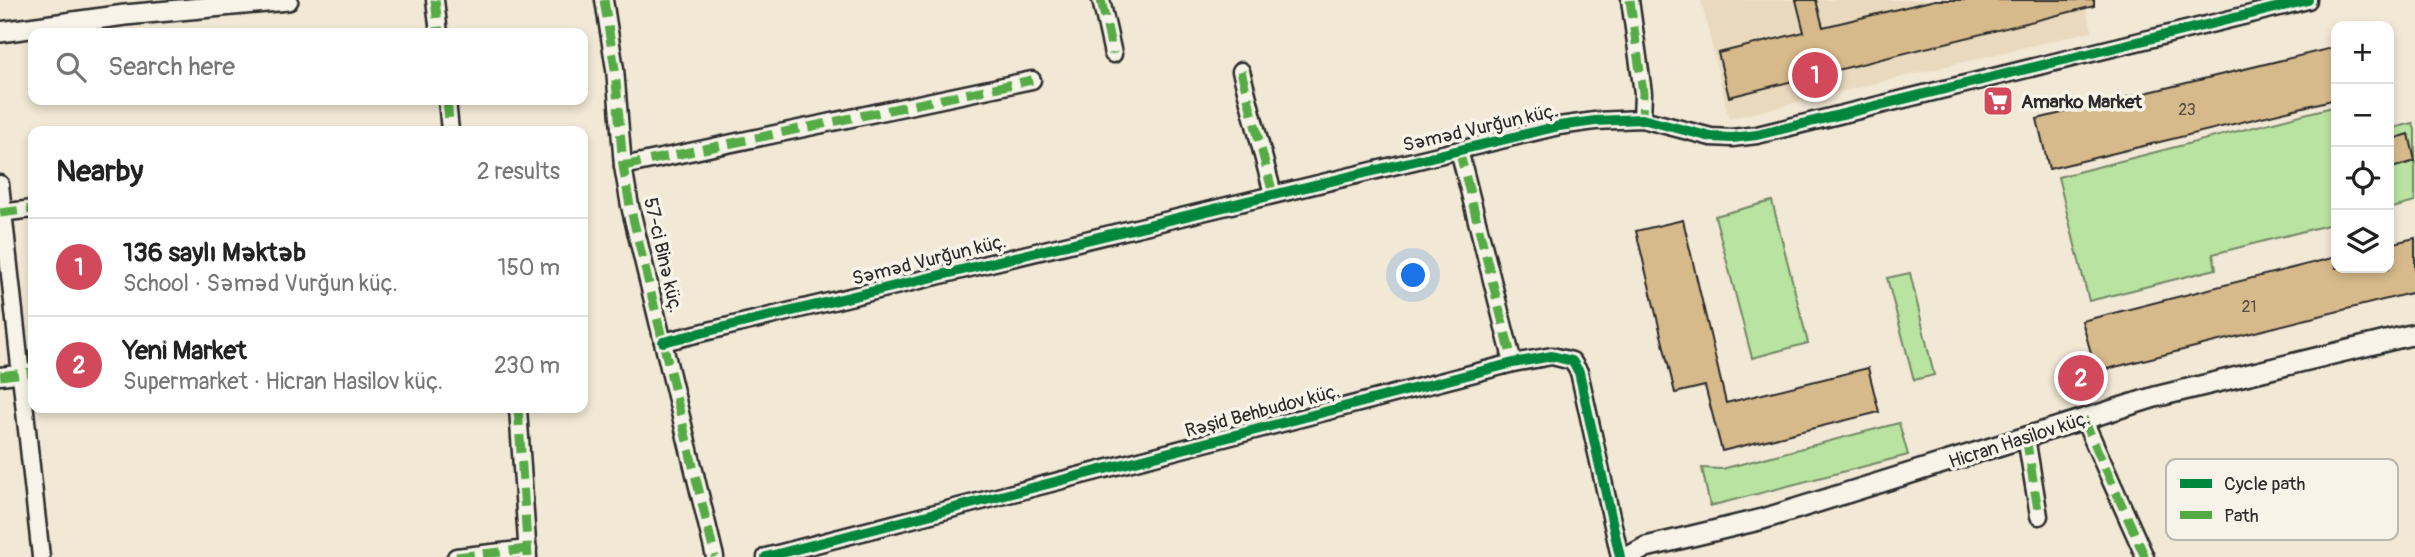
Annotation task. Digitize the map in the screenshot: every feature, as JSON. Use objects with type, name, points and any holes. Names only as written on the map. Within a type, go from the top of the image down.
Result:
[{"type":"street","points":[[29,28],[125,15],[288,0]]},
{"type":"street","points":[[435,0],[438,28]]},
{"type":"street","name":"57-ci Binə küç.","points":[[604,0],[619,101],[623,166],[630,206],[715,557]]},
{"type":"street","points":[[1101,0],[1113,54]]},
{"type":"street","points":[[1630,0],[1643,93],[1642,119]]},
{"type":"street","name":"Səməd Vurğun küç.","points":[[663,342],[1559,126],[1642,119],[1711,137],[1756,135],[2308,0]]},
{"type":"street","points":[[0,32],[28,28]]},
{"type":"street","points":[[1241,71],[1273,194]]},
{"type":"street","points":[[623,166],[1032,80]]},
{"type":"street","points":[[447,105],[449,126]]},
{"type":"street","points":[[1459,150],[1513,363]]},
{"type":"street","points":[[0,184],[2,213],[28,373],[0,376]]},
{"type":"street","points":[[2,213],[28,210]]},
{"type":"street","name":"Hicran Hasilov küç.","points":[[1628,557],[1646,547],[1763,519],[2155,397],[2415,334]]},
{"type":"street","name":"Rəşid Behbudov küç.","points":[[766,557],[1513,363],[1552,356],[1572,361],[1579,373],[1620,557]]},
{"type":"street","points":[[31,413],[41,557]]},
{"type":"street","points":[[456,557],[528,553],[518,413]]},
{"type":"street","points":[[2083,418],[2145,557]]},
{"type":"street","points":[[2026,437],[2039,516]]},
{"type":"shaded area","points":[[1701,0],[2084,0],[2092,31],[1729,119]]},
{"type":"green space","points":[[2331,107],[2331,224],[2213,254],[2216,269],[2089,301],[2058,177]]},
{"type":"green space","points":[[2413,123],[2415,130],[2415,202],[2394,208],[2394,147],[2394,128]]},
{"type":"green space","points":[[1772,201],[1808,343],[1752,358],[1715,216]]},
{"type":"green space","points":[[1910,273],[1934,375],[1914,380],[1887,278]]},
{"type":"green space","points":[[1899,423],[1908,455],[1710,506],[1702,468],[1722,469]]},
{"type":"building","points":[[1796,0],[1816,0],[1823,27],[1935,0],[2094,0],[2094,6],[1729,97],[1718,53],[1804,32]]},
{"type":"building","points":[[2331,48],[2331,100],[2049,169],[2037,119]]},
{"type":"building","points":[[2409,134],[2415,161],[2394,167],[2394,138]]},
{"type":"building","points":[[1683,220],[1726,403],[1868,368],[1879,412],[1722,451],[1705,386],[1675,393],[1636,231]]},
{"type":"building","points":[[2415,238],[2415,292],[2095,372],[2099,388],[2070,395],[2061,360],[2091,353],[2082,321],[2331,258],[2331,273],[2394,273],[2394,243]]},
{"type":"marked path","points":[[435,0],[438,28]]},
{"type":"marked path","points":[[604,0],[615,69],[623,166],[630,206],[715,557]]},
{"type":"marked path","points":[[1101,0],[1113,54]]},
{"type":"marked path","points":[[1630,0],[1643,93],[1642,119]]},
{"type":"marked path","points":[[1241,71],[1273,194]]},
{"type":"marked path","points":[[623,166],[1032,80]]},
{"type":"marked path","points":[[447,105],[450,126]]},
{"type":"marked path","points":[[1459,150],[1513,363]]},
{"type":"marked path","points":[[0,213],[28,210]]},
{"type":"marked path","points":[[0,376],[28,373]]},
{"type":"marked path","points":[[518,413],[528,557]]},
{"type":"marked path","points":[[2083,418],[2145,557]]},
{"type":"marked path","points":[[2026,437],[2039,516]]},
{"type":"marked path","points":[[456,557],[528,549]]},
{"type":"cycle path","points":[[663,342],[1559,126],[1642,119],[1711,137],[1757,135],[2308,0]]},
{"type":"cycle path","points":[[766,557],[1513,363],[1552,356],[1572,361],[1579,372],[1620,557]]},
{"type":"place","name":"136 saylı Məktəb","points":[[1815,75]]},
{"type":"place","name":"Amarko Market","points":[[1998,101]]},
{"type":"place","name":"Yeni Market","points":[[2081,378]]}]
